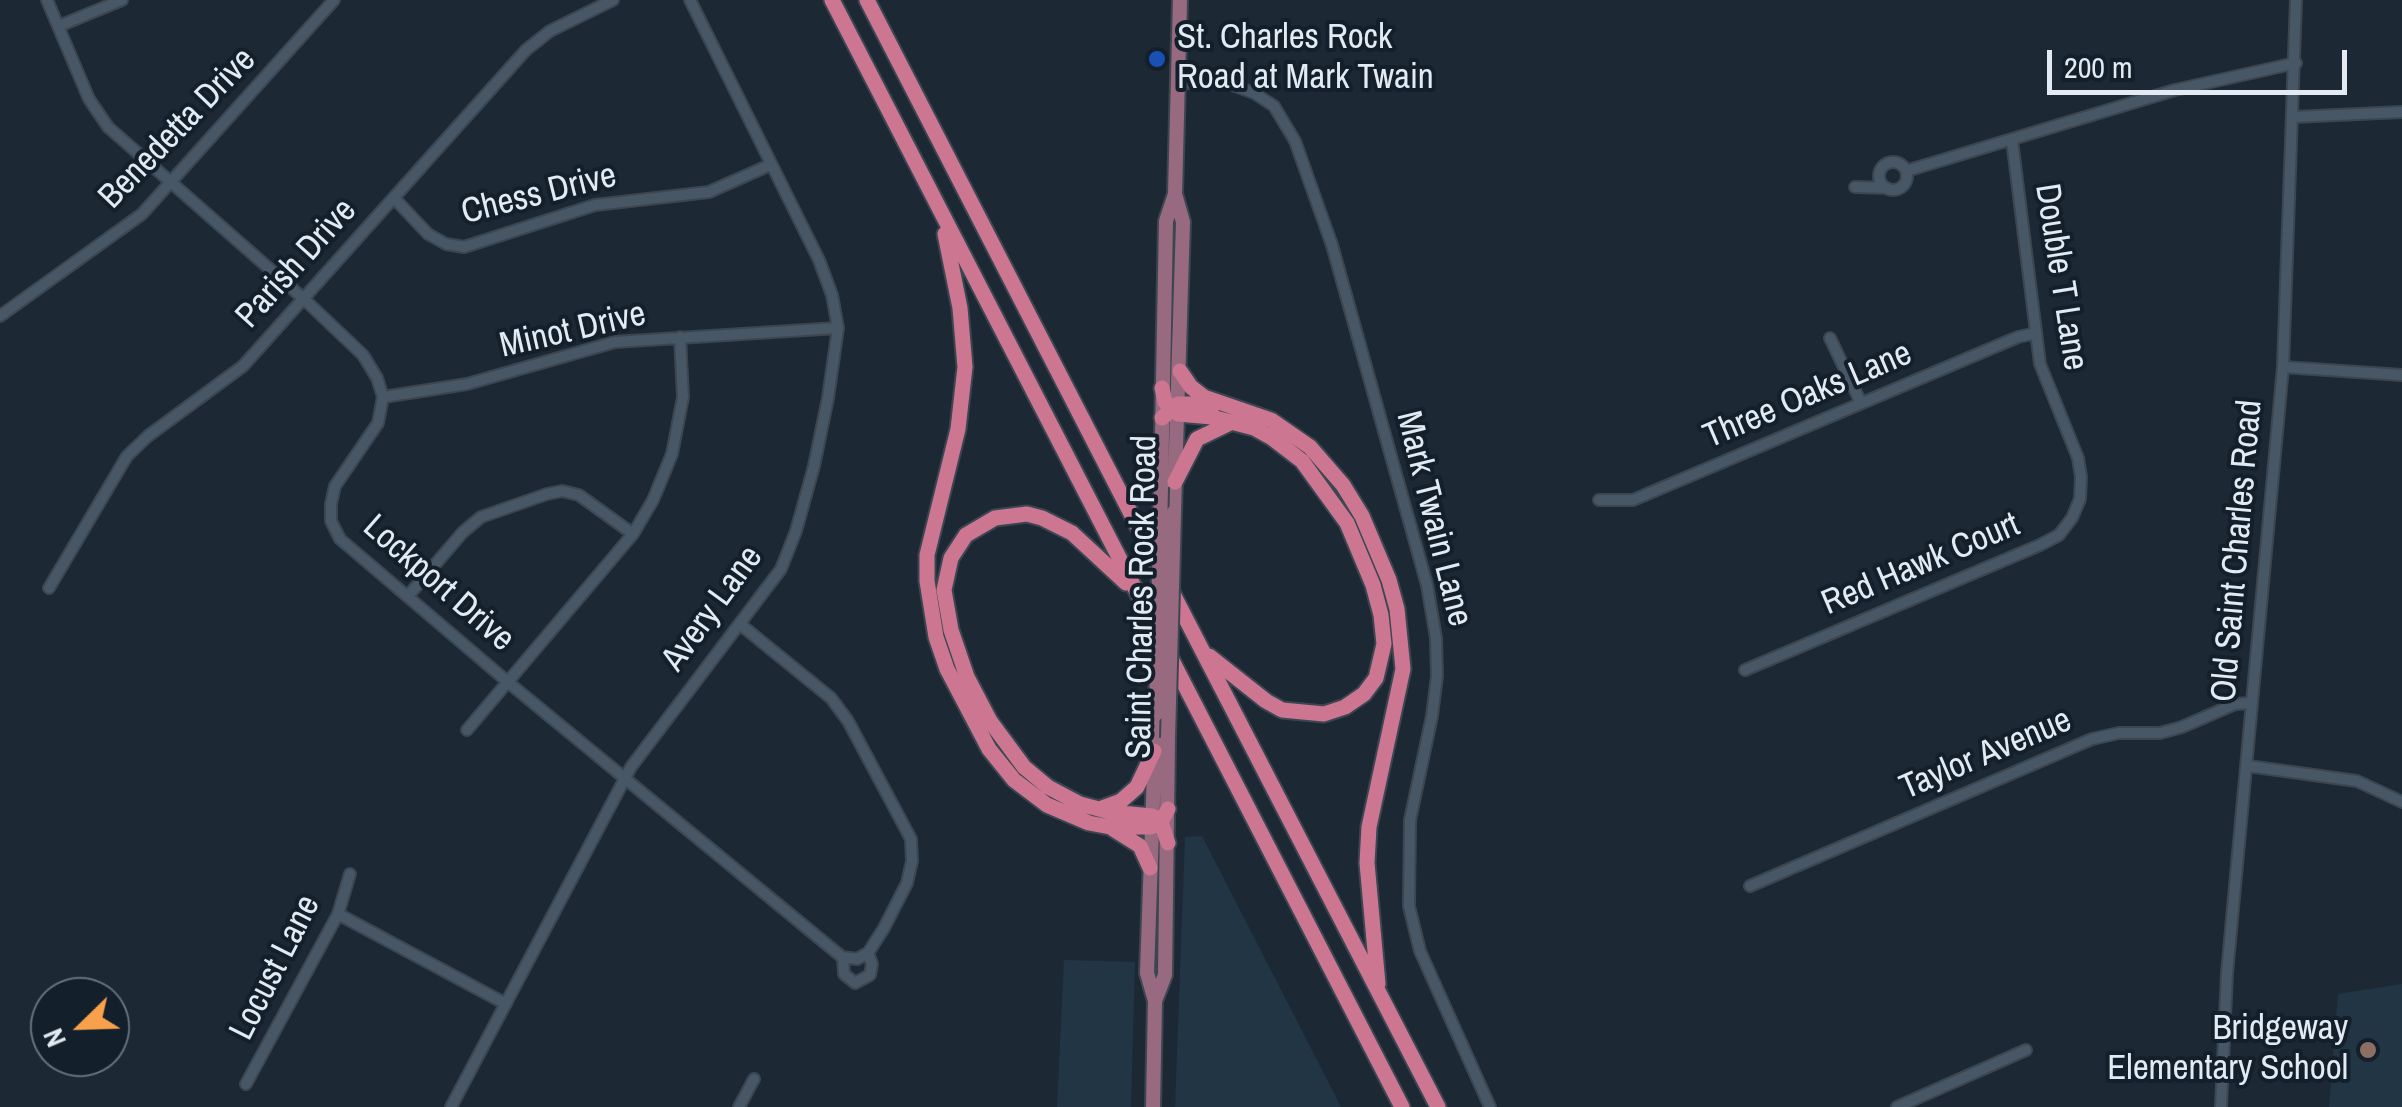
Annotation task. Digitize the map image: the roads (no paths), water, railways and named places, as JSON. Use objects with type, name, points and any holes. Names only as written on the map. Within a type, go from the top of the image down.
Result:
[{"type":"highway","points":[[832,0],[1402,1107]]},
{"type":"highway","points":[[867,0],[1438,1107]]},
{"type":"highway","points":[[941,216],[960,308],[965,367],[958,429],[927,555],[936,637],[962,703],[1003,767],[1047,806],[1110,827],[1134,840],[1150,868]]},
{"type":"highway","points":[[1180,371],[1198,393],[1219,404],[1271,420],[1290,431],[1326,463],[1362,516],[1397,609],[1403,669],[1374,800],[1366,862],[1379,994]]},
{"type":"highway","points":[[1162,388],[1172,411]]},
{"type":"highway","points":[[1172,411],[1219,404]]},
{"type":"highway","points":[[1172,411],[1234,422],[1272,438],[1314,474],[1332,498],[1362,554],[1373,584],[1384,644],[1376,678],[1364,694],[1346,707],[1324,714],[1282,710],[1202,651]]},
{"type":"highway","points":[[1168,484],[1197,439],[1234,422]]},
{"type":"highway","points":[[1138,596],[1072,533],[1026,514],[979,525],[956,547],[945,574],[946,607],[958,656],[1002,740],[1034,778],[1064,797],[1095,809],[1158,818]]},
{"type":"highway","points":[[1095,809],[1121,801],[1136,788],[1154,751]]},
{"type":"highway","points":[[1110,827],[1158,818]]},
{"type":"highway","points":[[1158,818],[1168,843]]},
{"type":"main road","name":"Saint Charles Rock Road","points":[[1162,388],[1166,221],[1175,194],[1180,0]]},
{"type":"main road","name":"Saint Charles Rock Road","points":[[1158,818],[1154,751],[1172,411],[1180,371],[1183,222],[1175,194]]},
{"type":"main road","name":"Saint Charles Rock Road","points":[[1153,1107],[1155,1001],[1147,973],[1150,868],[1168,738],[1174,512],[1168,484]]},
{"type":"main road","name":"Saint Charles Rock Road","points":[[1155,1001],[1165,975],[1168,843]]},
{"type":"street","points":[[47,0],[89,99],[108,127],[363,354],[383,397]]},
{"type":"street","points":[[59,26],[122,0]]},
{"type":"street","name":"Benedetta Drive","points":[[0,316],[142,214],[334,0]]},
{"type":"street","name":"Parish Drive","points":[[49,588],[128,456],[148,436],[243,366],[526,50],[550,31],[612,0]]},
{"type":"street","name":"Avery Lane","points":[[451,1107],[624,778],[780,569],[796,532],[828,398],[838,328],[832,295],[819,260],[690,0]]},
{"type":"street","name":"Old Saint Charles Road","points":[[2221,1107],[2226,989],[2283,367],[2296,0]]},
{"type":"street","points":[[1906,171],[2176,90],[2296,63]]},
{"type":"street","name":"Mark Twain Lane","points":[[1178,83],[1227,83],[1274,106],[1296,141],[1332,246],[1426,585],[1436,638],[1432,716],[1410,820],[1410,906],[1420,951],[1490,1107]]},
{"type":"street","points":[[2294,116],[2402,112]]},
{"type":"street","name":"Double T Lane","points":[[2012,140],[2040,364],[2078,458],[2081,477]]},
{"type":"street","points":[[1894,162],[1906,171],[1902,186],[1855,187],[1879,174],[1884,165],[1894,162]]},
{"type":"street","name":"Chess Drive","points":[[394,198],[428,234],[446,244],[464,247],[595,205],[709,192],[770,165]]},
{"type":"street","points":[[1879,174],[1887,188]]},
{"type":"street","name":"Minot Drive","points":[[383,397],[468,384],[615,342],[838,328]]},
{"type":"street","name":"Three Oaks Lane","points":[[1599,500],[1633,500],[2018,337],[2036,333]]},
{"type":"street","points":[[467,730],[632,534],[654,500],[672,454],[683,397],[680,336]]},
{"type":"street","points":[[1830,338],[1861,403]]},
{"type":"street","points":[[2283,367],[2402,374]]},
{"type":"street","name":"Lockport Drive","points":[[383,397],[378,424],[336,486],[330,504],[331,521],[340,538],[508,683],[843,958],[844,974],[855,982],[870,975],[868,953]]},
{"type":"street","name":"Red Hawk Court","points":[[1744,670],[2059,536],[2080,500],[2081,477]]},
{"type":"street","points":[[408,596],[462,532],[481,518],[547,494],[562,491],[579,495],[632,534]]},
{"type":"street","points":[[741,625],[831,698],[911,838],[912,861],[907,883],[868,953],[856,959],[843,958]]},
{"type":"street","name":"Taylor Avenue","points":[[1750,886],[2092,740],[2119,733],[2160,733],[2234,704],[2250,703]]},
{"type":"street","points":[[2248,766],[2357,780],[2402,802]]},
{"type":"street","name":"Locust Lane","points":[[246,1084],[338,914],[350,874]]},
{"type":"street","points":[[338,914],[506,1004]]},
{"type":"street","points":[[1897,1107],[2026,1050]]},
{"type":"street","points":[[739,1107],[754,1079]]},
{"type":"place","name":"St. Charles Rock Road at Mark Twain","points":[[1157,59]]},
{"type":"place","name":"Bridgeway Elementary School","points":[[2368,1050]]}]
